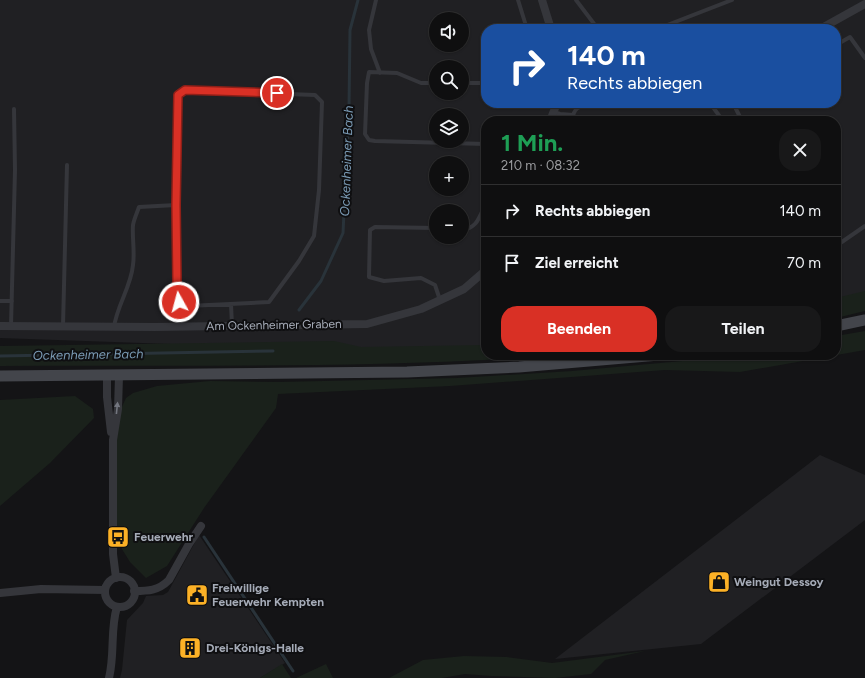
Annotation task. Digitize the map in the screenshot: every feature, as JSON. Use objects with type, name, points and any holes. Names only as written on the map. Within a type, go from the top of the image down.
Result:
[{"type":"main road","points":[[841,325],[865,320]]},
{"type":"main road","points":[[0,376],[407,372],[519,367],[601,360]]},
{"type":"street","points":[[542,0],[549,24]]},
{"type":"street","points":[[829,24],[865,4]]},
{"type":"street","points":[[552,116],[555,108]]},
{"type":"street","name":"Am Ockenheimer Graben","points":[[0,326],[114,327],[367,324],[421,309],[464,289],[481,274]]},
{"type":"street","points":[[113,376],[118,409],[113,440]]},
{"type":"street","points":[[113,376],[107,397],[113,440],[113,554],[116,578]]},
{"type":"street","points":[[134,591],[156,590],[164,585],[201,526]]},
{"type":"street","points":[[120,577],[128,580],[133,587],[134,596],[130,603],[126,606],[117,607],[107,601],[105,590],[109,582],[116,578],[120,577]]},
{"type":"street","points":[[0,593],[41,589],[105,590]]},
{"type":"street","points":[[109,678],[113,652],[113,621],[117,607]]},
{"type":"lane","points":[[376,0],[369,30],[371,49],[380,73]]},
{"type":"lane","points":[[518,0],[525,24]]},
{"type":"lane","points":[[576,0],[594,24]]},
{"type":"lane","points":[[670,24],[732,0]]},
{"type":"lane","points":[[841,42],[850,37],[865,58]]},
{"type":"lane","points":[[429,83],[421,83],[397,73],[369,72],[367,83],[365,134],[369,140],[481,144]]},
{"type":"lane","points":[[469,83],[481,84]]},
{"type":"lane","points":[[185,90],[315,95],[322,102],[319,190],[314,236],[299,261],[269,302],[188,306],[179,302],[177,283],[176,205],[178,95],[185,90]]},
{"type":"lane","points":[[554,112],[573,115],[579,108]]},
{"type":"lane","points":[[11,326],[15,170],[14,109]]},
{"type":"lane","points":[[63,326],[67,165]]},
{"type":"lane","points":[[114,327],[120,303],[128,287],[133,265],[134,223],[139,207],[176,205]]},
{"type":"lane","points":[[469,228],[476,225],[481,214]]},
{"type":"lane","points":[[429,228],[375,226],[370,230],[369,277],[384,281],[421,278],[435,284],[440,300]]},
{"type":"lane","points":[[841,243],[865,226]]},
{"type":"lane","points":[[0,301],[12,301]]},
{"type":"lane","points":[[231,304],[232,326]]},
{"type":"shaded area","points":[[0,0],[865,0],[865,305],[841,310],[841,116],[481,116],[481,355],[0,338]]},
{"type":"shaded area","points":[[865,291],[865,311],[841,317],[841,297]]},
{"type":"shaded area","points":[[865,331],[865,350],[841,354],[841,335]]},
{"type":"shaded area","points":[[334,341],[361,347],[481,345],[481,360],[357,364],[214,366],[0,366],[0,346]]},
{"type":"shaded area","points":[[693,360],[808,360],[740,372],[665,370],[450,386],[278,394],[276,408],[204,508],[167,566],[146,578],[130,562],[117,541],[117,437],[121,409],[126,398],[133,393],[157,386],[210,381],[279,382],[457,378],[572,371]]},
{"type":"shaded area","points":[[75,396],[93,409],[94,418],[50,463],[0,506],[0,400]]},
{"type":"shaded area","name":"Weingut Dessoy","points":[[820,455],[865,475],[865,520],[701,644],[555,659]]},
{"type":"shaded area","points":[[199,535],[285,663],[260,678],[120,678],[127,620],[143,603],[146,596],[163,595],[168,592]]},
{"type":"shaded area","points":[[645,651],[605,660],[591,674],[555,678],[465,674],[442,678],[389,678],[423,660],[464,656],[507,657],[552,663]]},
{"type":"shaded area","points":[[282,664],[291,678],[260,678]]},
{"type":"shaded area","points":[[326,664],[333,678],[296,678]]},
{"type":"waterway","name":"Ockenheimer Bach","points":[[299,310],[321,281],[343,233],[349,108],[350,30],[358,0]]},
{"type":"waterway","name":"Ockenheimer Bach","points":[[0,356],[273,351]]},
{"type":"waterway","points":[[204,537],[293,671]]},
{"type":"place","name":"Feuerwehr","points":[[118,537]]},
{"type":"place","name":"Weingut Dessoy","points":[[719,582]]},
{"type":"place","name":"Freiwillige Feuerwehr Kempten","points":[[197,595]]},
{"type":"place","name":"Drei-Königs-Halle","points":[[190,648]]},
{"type":"route","points":[[179,302],[177,283],[176,205],[178,95],[185,90],[277,93]]}]
